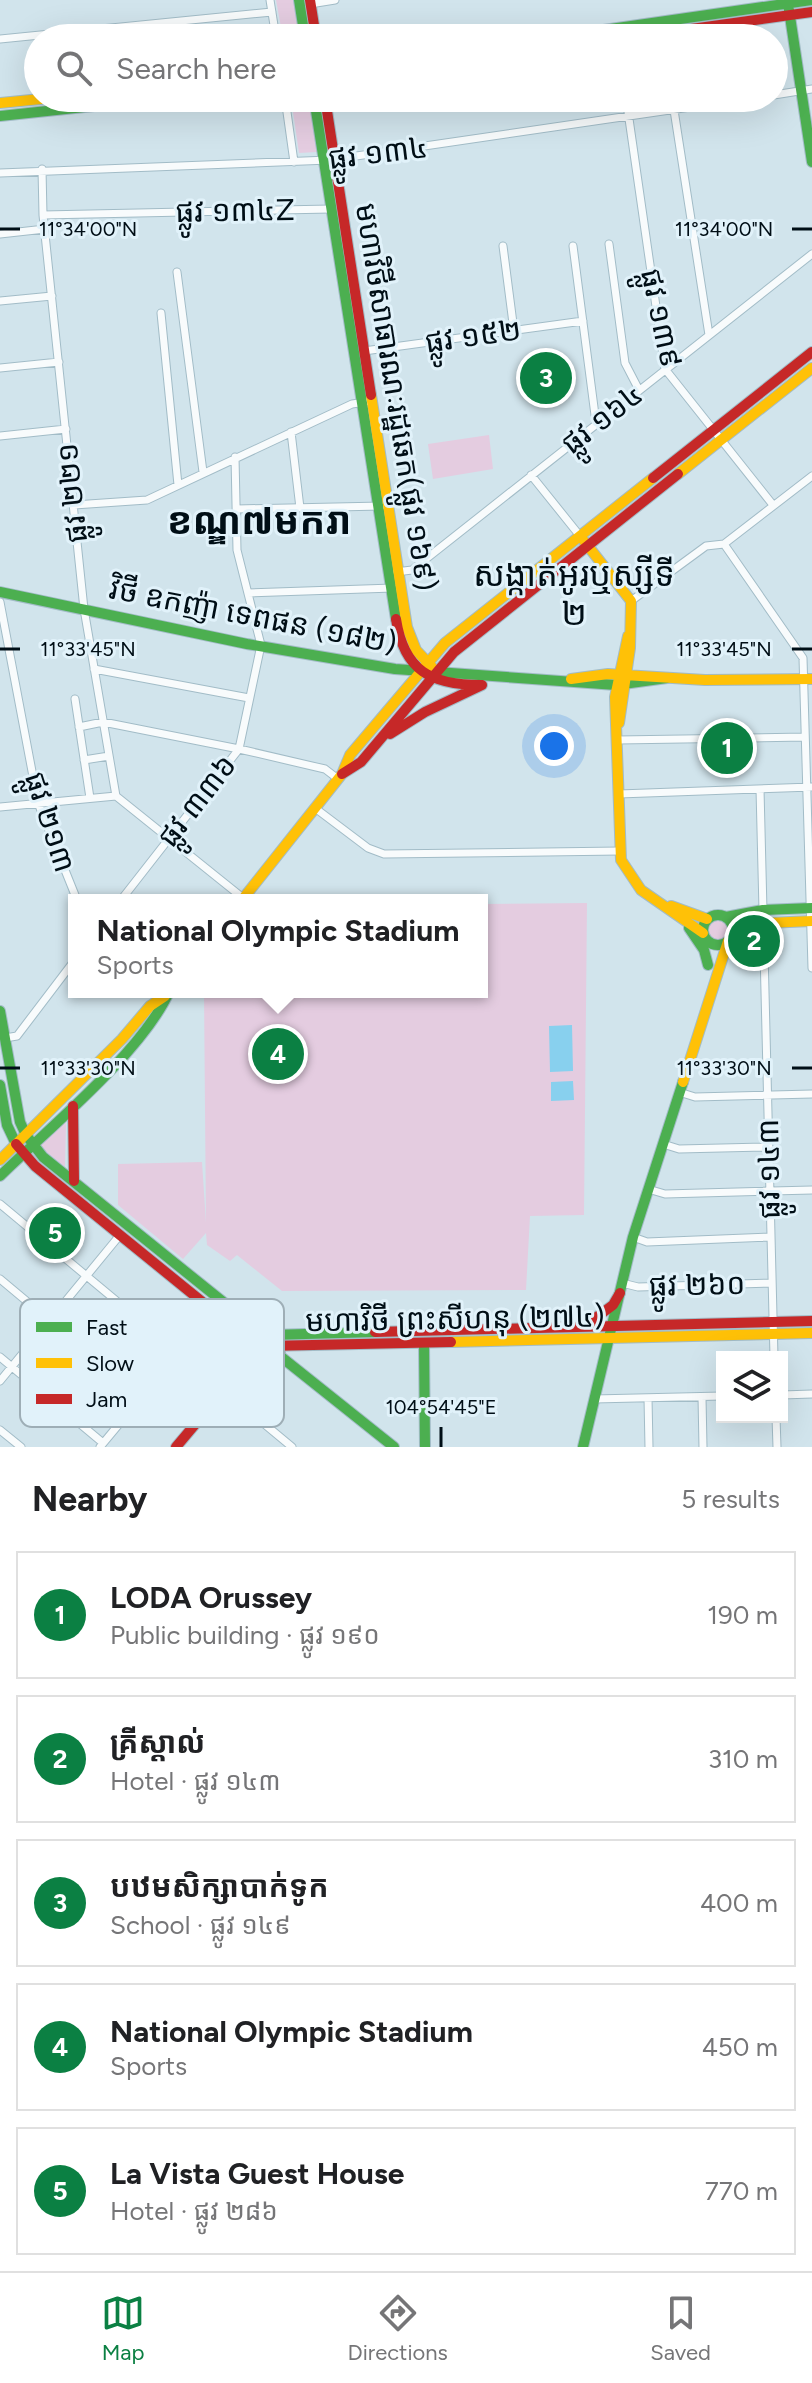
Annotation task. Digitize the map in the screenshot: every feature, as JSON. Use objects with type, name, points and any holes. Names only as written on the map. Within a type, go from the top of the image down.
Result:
[{"type":"main road","points":[[697,24],[812,0]]},
{"type":"main road","points":[[305,2],[305,24]]},
{"type":"main road","points":[[305,2],[312,24]]},
{"type":"main road","points":[[788,6],[807,90],[812,157]]},
{"type":"main road","points":[[673,24],[788,6],[812,12]]},
{"type":"main road","points":[[0,103],[24,101]]},
{"type":"main road","points":[[0,116],[37,112]]},
{"type":"main road","points":[[319,112],[323,121]]},
{"type":"main road","points":[[323,121],[324,112]]},
{"type":"main road","name":"មហាវិថីសាធារណៈរដ្ឋឆេក(ផ្លូវ ១៦៩)","points":[[323,121],[364,351],[367,402]]},
{"type":"main road","name":"មហាវិថីសាធារណៈរដ្ឋឆេក(ផ្លូវ ១៦៩)","points":[[329,160],[331,209],[367,402],[393,573],[399,638],[422,667]]},
{"type":"main road","points":[[246,894],[340,776],[350,755],[422,667],[485,611],[812,352]]},
{"type":"main road","points":[[340,776],[361,762],[434,675],[493,621],[812,368]]},
{"type":"main road","points":[[580,536],[631,601],[618,726],[620,851],[633,881],[703,933],[709,943],[711,991]]},
{"type":"main road","name":"មហាវិថីសាធារណៈរដ្ឋឆេក(ផ្លូវ ១៦៩)","points":[[395,588],[422,667]]},
{"type":"main road","name":"វិថី ឧកញ៉ា ទេពផន (១៨២)","points":[[0,592],[374,666],[422,667],[450,685],[482,685],[497,679]]},
{"type":"main road","points":[[485,611],[493,621]]},
{"type":"main road","points":[[374,666],[397,661],[401,652],[399,638]]},
{"type":"main road","name":"វិថី ឧកញ៉ា ទេពផន (១៨២)","points":[[434,675],[569,680],[585,675],[622,679],[808,679]]},
{"type":"main road","points":[[377,743],[425,712],[482,685]]},
{"type":"main road","points":[[661,902],[707,919],[763,910],[811,908]]},
{"type":"main road","points":[[674,912],[695,936],[708,965]]},
{"type":"main road","points":[[583,1447],[633,1237],[730,937],[726,917]]},
{"type":"main road","points":[[703,933],[707,919]]},
{"type":"main road","points":[[709,943],[719,945],[745,924],[811,921]]},
{"type":"main road","points":[[0,1176],[20,1149],[159,998]]},
{"type":"main road","points":[[29,1139],[73,1104],[132,1046],[160,1012],[164,998]]},
{"type":"main road","points":[[0,1011],[20,1122],[29,1139]]},
{"type":"main road","points":[[0,1085],[7,1125],[20,1149]]},
{"type":"main road","points":[[73,1104],[70,1119],[74,1181]]},
{"type":"main road","name":"មហាវិថី ព្រះសីហនុ (២៧៤)","points":[[29,1139],[74,1181],[222,1299]]},
{"type":"main road","points":[[0,1160],[20,1149]]},
{"type":"main road","name":"មហាវិថី ព្រះសីហនុ (២៧៤)","points":[[20,1149],[199,1299]]},
{"type":"main road","points":[[581,1327],[592,1323],[613,1305],[621,1288]]},
{"type":"main road","name":"មហាវិថី ព្រះសីហនុ (២៧៤)","points":[[284,1335],[812,1321]]},
{"type":"main road","name":"មហាវិថី ព្រះសីហនុ (២៧៤)","points":[[284,1347],[812,1333]]},
{"type":"main road","points":[[424,1343],[425,1447]]},
{"type":"main road","points":[[284,1359],[394,1447]]},
{"type":"main road","points":[[176,1447],[193,1427]]},
{"type":"street","points":[[270,0],[274,24]]},
{"type":"street","points":[[305,2],[335,0]]},
{"type":"street","points":[[151,24],[272,12]]},
{"type":"street","points":[[0,39],[24,37]]},
{"type":"street","points":[[287,112],[294,162]]},
{"type":"street","name":"ផ្លូវ ១៣៩","points":[[627,112],[665,369],[773,505]]},
{"type":"street","name":"ផ្លូវ ១៣៤","points":[[0,173],[329,160],[661,112]]},
{"type":"street","points":[[674,112],[709,335]]},
{"type":"street","name":"ផ្លូវ ២២១","points":[[42,169],[43,215],[84,609],[116,796]]},
{"type":"street","name":"ផ្លូវ ១៣៤Z","points":[[43,215],[331,209]]},
{"type":"street","points":[[0,234],[45,229]]},
{"type":"street","points":[[609,244],[625,363],[639,390]]},
{"type":"street","points":[[503,246],[514,331]]},
{"type":"street","points":[[573,246],[595,415],[600,421]]},
{"type":"street","name":"ផ្លូវ ១៦៤","points":[[393,573],[412,570],[812,254]]},
{"type":"street","points":[[177,272],[203,472]]},
{"type":"street","points":[[0,301],[52,296]]},
{"type":"street","points":[[161,313],[178,485]]},
{"type":"street","name":"ផ្លូវ ១៥២","points":[[364,351],[583,321]]},
{"type":"street","points":[[0,368],[59,362]]},
{"type":"street","points":[[74,505],[147,500],[291,432],[367,402]]},
{"type":"street","points":[[0,436],[66,429]]},
{"type":"street","points":[[291,432],[300,508]]},
{"type":"street","name":"ផ្លូវ ៣៣៦","points":[[126,894],[239,749],[261,645],[237,550],[235,457]]},
{"type":"street","points":[[531,475],[580,536]]},
{"type":"street","points":[[631,601],[706,546],[724,544],[812,476]]},
{"type":"street","points":[[237,509],[382,506]]},
{"type":"street","points":[[724,544],[803,658],[808,679],[805,737],[809,787],[812,968]]},
{"type":"street","points":[[248,593],[395,588]]},
{"type":"street","name":"ផ្លូវ ២១៣","points":[[0,602],[38,803],[75,894]]},
{"type":"street","points":[[94,669],[249,698]]},
{"type":"street","points":[[75,699],[90,798]]},
{"type":"street","points":[[79,727],[103,722],[239,749],[325,769],[340,776]]},
{"type":"street","points":[[618,740],[805,737]]},
{"type":"street","points":[[84,760],[109,756]]},
{"type":"street","points":[[619,794],[809,787]]},
{"type":"street","name":"ផ្លូវ ១៤៣","points":[[760,789],[774,1351]]},
{"type":"street","points":[[0,807],[116,796],[236,894]]},
{"type":"street","points":[[315,808],[368,848],[384,854],[620,851]]},
{"type":"street","points":[[5,1038],[17,1036],[68,969]]},
{"type":"street","points":[[679,1092],[695,1097],[812,1094]]},
{"type":"street","points":[[663,1144],[679,1149],[769,1147]]},
{"type":"street","points":[[648,1189],[665,1194],[812,1190]]},
{"type":"street","points":[[0,1204],[115,1299]]},
{"type":"street","points":[[67,1299],[120,1235]]},
{"type":"street","points":[[633,1237],[647,1242],[771,1237]]},
{"type":"street","points":[[0,1279],[23,1299]]},
{"type":"street","name":"ផ្លូវ ២៦០","points":[[621,1288],[772,1283]]},
{"type":"street","points":[[0,1357],[20,1374]]},
{"type":"street","points":[[0,1381],[20,1357]]},
{"type":"street","points":[[788,1395],[812,1394]]},
{"type":"street","points":[[594,1399],[716,1396]]},
{"type":"street","points":[[702,1397],[703,1447]]},
{"type":"street","points":[[648,1398],[649,1447]]},
{"type":"street","points":[[776,1423],[777,1447]]},
{"type":"street","points":[[81,1427],[102,1445],[117,1427]]},
{"type":"street","points":[[268,1427],[292,1447]]},
{"type":"street","points":[[0,1430],[21,1447]]},
{"type":"shaded area","points":[[276,0],[294,0],[298,24],[280,24]]},
{"type":"shaded area","points":[[293,112],[311,112],[317,152],[299,153]]},
{"type":"shaded area","points":[[489,435],[493,469],[433,479],[428,444]]},
{"type":"shaded area","points":[[587,903],[584,1215],[530,1216],[526,1290],[282,1291],[237,1255],[230,1261],[207,1245],[206,1233],[183,1259],[118,1205],[118,1164],[202,1162],[206,1223],[204,998],[488,998],[488,904]]},
{"type":"shaded area","points":[[716,917],[727,924],[728,929],[721,940],[716,941],[705,934],[704,929],[711,918]]},
{"type":"shaded area","points":[[64,1121],[66,1124],[65,1167],[38,1145]]},
{"type":"water","points":[[572,1025],[573,1071],[550,1072],[549,1026]]},
{"type":"water","points":[[573,1081],[574,1100],[551,1101],[551,1082]]},
{"type":"traffic: fast","points":[[299,0],[303,24]]},
{"type":"traffic: fast","points":[[645,24],[812,0]]},
{"type":"traffic: fast","points":[[789,10],[812,162]]},
{"type":"traffic: fast","points":[[0,116],[38,112]]},
{"type":"traffic: fast","points":[[316,112],[396,619]]},
{"type":"traffic: fast","points":[[0,592],[247,644],[395,669],[616,685],[667,678]]},
{"type":"traffic: fast","points":[[726,917],[763,910],[812,908]]},
{"type":"traffic: fast","points":[[718,915],[729,919],[733,930],[729,941],[718,945],[707,941],[703,930],[707,919],[718,915]]},
{"type":"traffic: fast","points":[[689,928],[704,950],[708,965]]},
{"type":"traffic: fast","points":[[0,1176],[117,1064],[166,998]]},
{"type":"traffic: fast","points":[[0,1011],[20,1122],[26,1135]]},
{"type":"traffic: fast","points":[[583,1447],[633,1237],[683,1082]]},
{"type":"traffic: fast","points":[[0,1085],[7,1125],[16,1144]]},
{"type":"traffic: fast","points":[[26,1135],[43,1157],[219,1299]]},
{"type":"traffic: fast","points":[[284,1335],[375,1332]]},
{"type":"traffic: fast","points":[[424,1343],[425,1447]]},
{"type":"traffic: fast","points":[[284,1359],[394,1447]]},
{"type":"traffic: slow","points":[[0,103],[24,101]]},
{"type":"traffic: slow","points":[[678,474],[812,368]]},
{"type":"traffic: slow","points":[[371,395],[407,627],[416,650],[432,667]]},
{"type":"traffic: slow","points":[[247,894],[342,774],[350,755],[445,643],[653,478]]},
{"type":"traffic: slow","points":[[584,541],[631,601],[630,648],[619,723]]},
{"type":"traffic: slow","points":[[628,636],[615,697],[621,860],[641,890],[703,933]]},
{"type":"traffic: slow","points":[[571,679],[608,674],[705,680],[812,679]]},
{"type":"traffic: slow","points":[[671,906],[707,919]]},
{"type":"traffic: slow","points":[[733,932],[745,924],[812,921]]},
{"type":"traffic: slow","points":[[683,1082],[728,941]]},
{"type":"traffic: slow","points":[[0,1160],[122,1039],[150,1006],[162,998]]},
{"type":"traffic: slow","points":[[451,1342],[812,1333]]},
{"type":"traffic: jam","points":[[310,0],[314,24]]},
{"type":"traffic: jam","points":[[727,24],[812,12]]},
{"type":"traffic: jam","points":[[327,112],[371,395]]},
{"type":"traffic: jam","points":[[653,478],[812,352]]},
{"type":"traffic: jam","points":[[342,774],[361,762],[454,652],[678,474]]},
{"type":"traffic: jam","points":[[396,619],[406,651],[423,672],[448,682],[481,685]]},
{"type":"traffic: jam","points":[[390,734],[425,712],[482,685]]},
{"type":"traffic: jam","points":[[73,1106],[74,1181]]},
{"type":"traffic: jam","points":[[16,1144],[35,1166],[199,1299]]},
{"type":"traffic: jam","points":[[586,1325],[613,1305],[620,1293]]},
{"type":"traffic: jam","points":[[375,1332],[812,1321]]},
{"type":"traffic: jam","points":[[284,1346],[451,1342]]},
{"type":"traffic: jam","points":[[176,1447],[193,1427]]},
{"type":"place","name":"បឋមសិក្សាបាក់ទូក","points":[[546,378]]},
{"type":"place","name":"LODA Orussey","points":[[727,748]]},
{"type":"place","name":"គ្រីស្តាល់","points":[[754,941]]},
{"type":"place","name":"National Olympic Stadium","points":[[278,1054]]},
{"type":"place","name":"La Vista Guest House","points":[[55,1233]]},
{"type":"district","name":"ខណ្ឌ៧មករា","points":[[259,521]]},
{"type":"district","name":"សង្កាត់អូរឬស្សីទី ២","points":[[574,594]]}]
